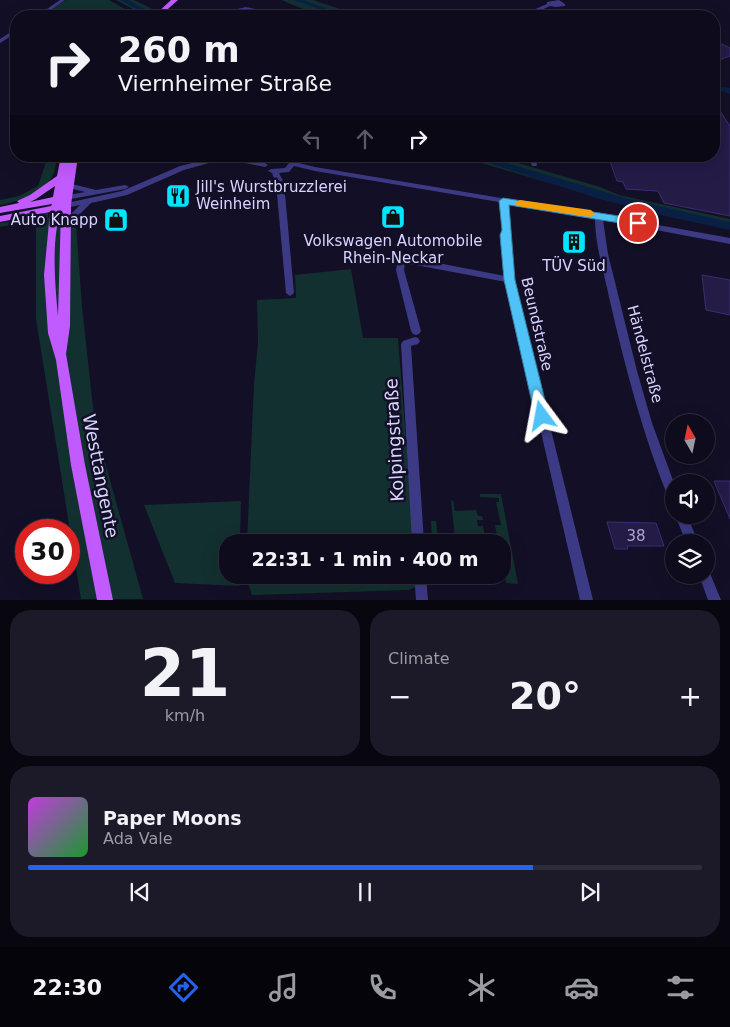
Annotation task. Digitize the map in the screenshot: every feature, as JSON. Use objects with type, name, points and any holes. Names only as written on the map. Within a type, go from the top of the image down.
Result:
[{"type":"main road","points":[[163,10],[175,0]]},
{"type":"main road","name":"Westtangente","points":[[64,162],[60,178],[58,224],[65,315],[62,360],[78,466],[106,600]]},
{"type":"main road","name":"Westtangente","points":[[60,203],[68,185],[73,162]]},
{"type":"main road","points":[[1,213],[33,197],[60,178]]},
{"type":"main road","points":[[1,213],[60,203]]},
{"type":"main road","points":[[24,214],[60,203]]},
{"type":"main road","points":[[1,213],[24,214],[58,224]]},
{"type":"street","points":[[48,10],[63,0]]},
{"type":"street","points":[[537,10],[550,4],[560,6],[563,5],[560,2],[568,0]]},
{"type":"street","points":[[236,10],[253,10]]},
{"type":"street","points":[[60,203],[136,184],[186,162]]},
{"type":"street","points":[[60,203],[89,202],[137,189],[182,168],[205,162]]},
{"type":"street","points":[[270,162],[268,170],[286,163],[503,201],[599,215],[730,241]]},
{"type":"street","points":[[286,163],[280,183],[290,294]]},
{"type":"street","points":[[68,185],[80,189],[103,192]]},
{"type":"street","name":"Beundstraße","points":[[503,201],[510,280],[587,600]]},
{"type":"street","points":[[58,224],[89,202]]},
{"type":"street","name":"Händelstraße","points":[[599,215],[608,276],[625,351],[640,404],[665,474]]},
{"type":"street","name":"Kolpingstraße","points":[[418,534],[406,344],[415,336],[400,270],[402,259],[510,280]]},
{"type":"street","points":[[421,584],[422,600]]},
{"type":"street","points":[[709,584],[715,600]]},
{"type":"green space","points":[[66,0],[109,0],[127,10],[50,10]]},
{"type":"green space","points":[[116,0],[134,0],[155,10],[135,10]]},
{"type":"green space","points":[[282,0],[313,0],[343,10],[307,10]]},
{"type":"green space","points":[[46,162],[56,162],[51,179],[42,189],[13,202],[0,205],[0,200],[19,196],[38,186]]},
{"type":"green space","points":[[478,162],[515,162],[600,187],[619,195],[730,219],[730,227],[610,201]]},
{"type":"green space","points":[[48,212],[48,218],[79,216],[76,224],[82,306],[95,426],[143,599],[81,599],[79,584],[80,519],[68,519],[36,319],[36,227],[22,222],[0,227],[0,223],[46,218],[37,214]]},
{"type":"green space","points":[[351,269],[363,338],[398,338],[413,534],[247,534],[254,384],[258,343],[257,300],[296,298],[295,275]]},
{"type":"green space","points":[[480,494],[501,494],[509,534],[497,534],[495,525],[501,525],[496,502],[499,502],[499,498],[480,497]]},
{"type":"green space","points":[[451,500],[453,501],[455,511],[476,510],[478,516],[482,516],[483,520],[477,520],[478,526],[483,526],[485,534],[455,534]]},
{"type":"green space","points":[[241,501],[240,534],[219,534],[219,584],[239,584],[239,586],[175,583],[144,505]]},
{"type":"green space","points":[[431,521],[436,521],[438,534],[432,534]]},
{"type":"green space","points":[[511,547],[518,584],[511,583]]},
{"type":"green space","points":[[248,584],[417,584],[417,586],[409,590],[252,595]]},
{"type":"building","points":[[720,43],[730,48],[730,56],[720,60]]},
{"type":"building","points":[[720,111],[730,126],[730,216],[664,203],[658,191],[626,189],[623,182],[617,181],[610,162],[720,162]]},
{"type":"building","name":"TÜV Süd","points":[[565,236],[581,238],[582,247],[566,245]]},
{"type":"building","points":[[702,275],[730,280],[730,315],[706,310]]},
{"type":"building","points":[[715,481],[730,481],[730,519],[715,483]]},
{"type":"building","points":[[607,522],[656,523],[664,546],[627,546],[628,549],[615,549]]},
{"type":"waterway","points":[[123,0],[143,10]]},
{"type":"waterway","points":[[297,0],[326,10]]},
{"type":"waterway","points":[[721,88],[730,91]]},
{"type":"waterway","points":[[491,162],[632,204],[730,226]]},
{"type":"slow traffic","points":[[520,203],[591,214]]},
{"type":"place","name":"Jill's Wurstbruzzlerei Weinheim","points":[[178,196]]},
{"type":"place","name":"Volkswagen Automobile Rhein-Neckar","points":[[393,217]]},
{"type":"place","name":"Auto Knapp","points":[[116,220]]},
{"type":"place","name":"TÜV Süd","points":[[574,242]]},
{"type":"route","points":[[542,416],[510,280],[503,201],[599,215],[638,223]]}]
